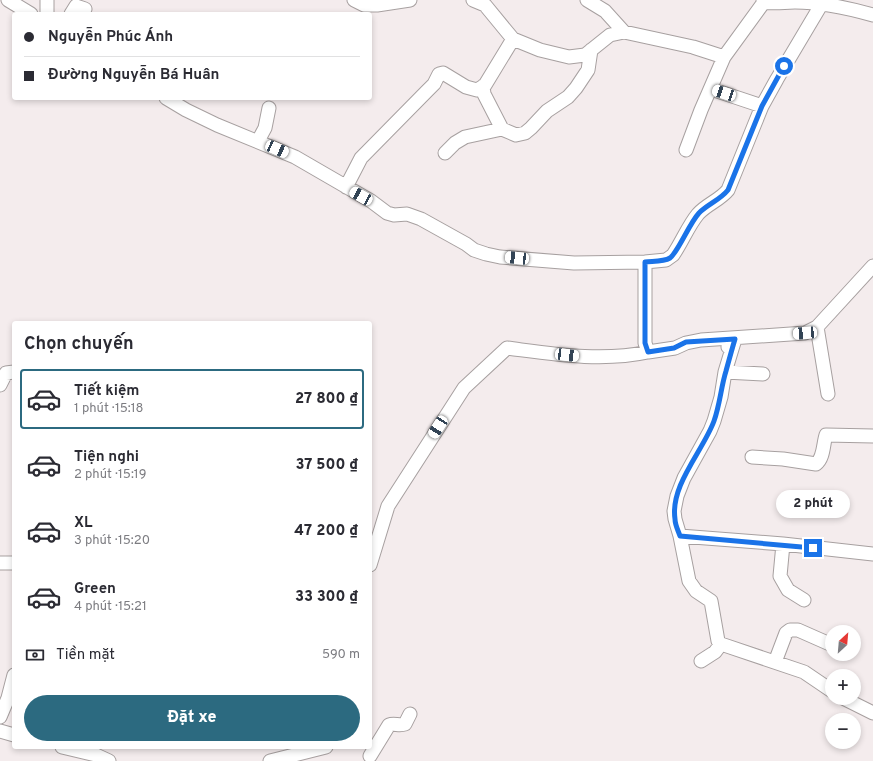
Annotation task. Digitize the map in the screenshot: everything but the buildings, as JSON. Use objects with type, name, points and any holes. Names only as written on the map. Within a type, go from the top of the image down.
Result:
[{"type":"street","points":[[8,0],[28,12]]},
{"type":"street","points":[[47,0],[47,12]]},
{"type":"street","points":[[354,0],[364,5],[376,5],[410,0]]},
{"type":"street","points":[[473,0],[484,4],[513,39],[540,50],[569,57],[585,55],[610,35],[624,32],[693,47],[724,57]]},
{"type":"street","points":[[587,0],[605,11],[624,32]]},
{"type":"street","points":[[686,150],[724,57],[764,1],[772,4],[795,2],[845,7],[873,15]]},
{"type":"street","points":[[169,100],[217,125],[289,154],[311,165],[371,201],[387,213],[394,215],[407,214],[421,219],[474,250],[500,257],[574,264],[645,262],[670,258],[692,221],[699,213],[724,194],[729,187],[762,106],[776,79],[821,5]]},
{"type":"street","points":[[72,12],[76,6],[85,9]]},
{"type":"street","points":[[346,187],[361,158],[434,84],[439,74],[443,73],[466,87],[477,90],[485,85],[513,39]]},
{"type":"street","points":[[445,154],[455,142],[465,137],[502,129],[516,134],[525,133],[547,111],[568,97],[588,70],[591,50]]},
{"type":"street","points":[[483,86],[484,94],[502,129]]},
{"type":"street","points":[[711,89],[762,106]]},
{"type":"street","points":[[258,141],[265,128],[269,108]]},
{"type":"street","points":[[645,262],[645,343],[648,352]]},
{"type":"street","points":[[372,558],[388,506],[464,388],[507,348],[582,357],[632,356],[661,349],[674,348],[686,342],[805,333],[817,327],[873,266]]},
{"type":"street","points":[[817,327],[828,394]]},
{"type":"street","points":[[735,339],[725,372],[718,408],[710,431],[684,478],[677,496],[674,512],[689,581],[696,591],[711,601],[720,644],[804,672],[825,686]]},
{"type":"street","points":[[0,386],[7,371]]},
{"type":"street","points":[[725,372],[763,374]]},
{"type":"street","points":[[752,456],[816,464],[821,458],[826,435],[873,436]]},
{"type":"street","points":[[680,536],[783,544],[873,554]]},
{"type":"street","points":[[783,544],[780,576],[788,590],[804,600]]},
{"type":"street","points":[[0,563],[12,563]]},
{"type":"street","points":[[775,662],[786,633],[790,630],[798,630],[825,642]]},
{"type":"street","points":[[701,661],[715,652],[720,644]]},
{"type":"street","points":[[0,717],[8,698],[12,683]]},
{"type":"street","points":[[857,705],[873,713]]},
{"type":"street","points":[[372,749],[389,725],[393,723],[401,725],[405,724],[410,714]]},
{"type":"street","points":[[0,731],[12,734]]},
{"type":"street","points":[[70,749],[96,755],[109,761]]},
{"type":"street","points":[[274,760],[318,749]]},
{"type":"route","points":[[784,66],[762,106],[728,190],[722,197],[699,213],[692,221],[670,258],[666,260],[645,262],[645,343],[648,352],[674,348],[686,342],[735,339],[725,372],[721,397],[714,421],[684,478],[677,496],[674,512],[676,525],[680,536],[783,544],[813,548]]}]
